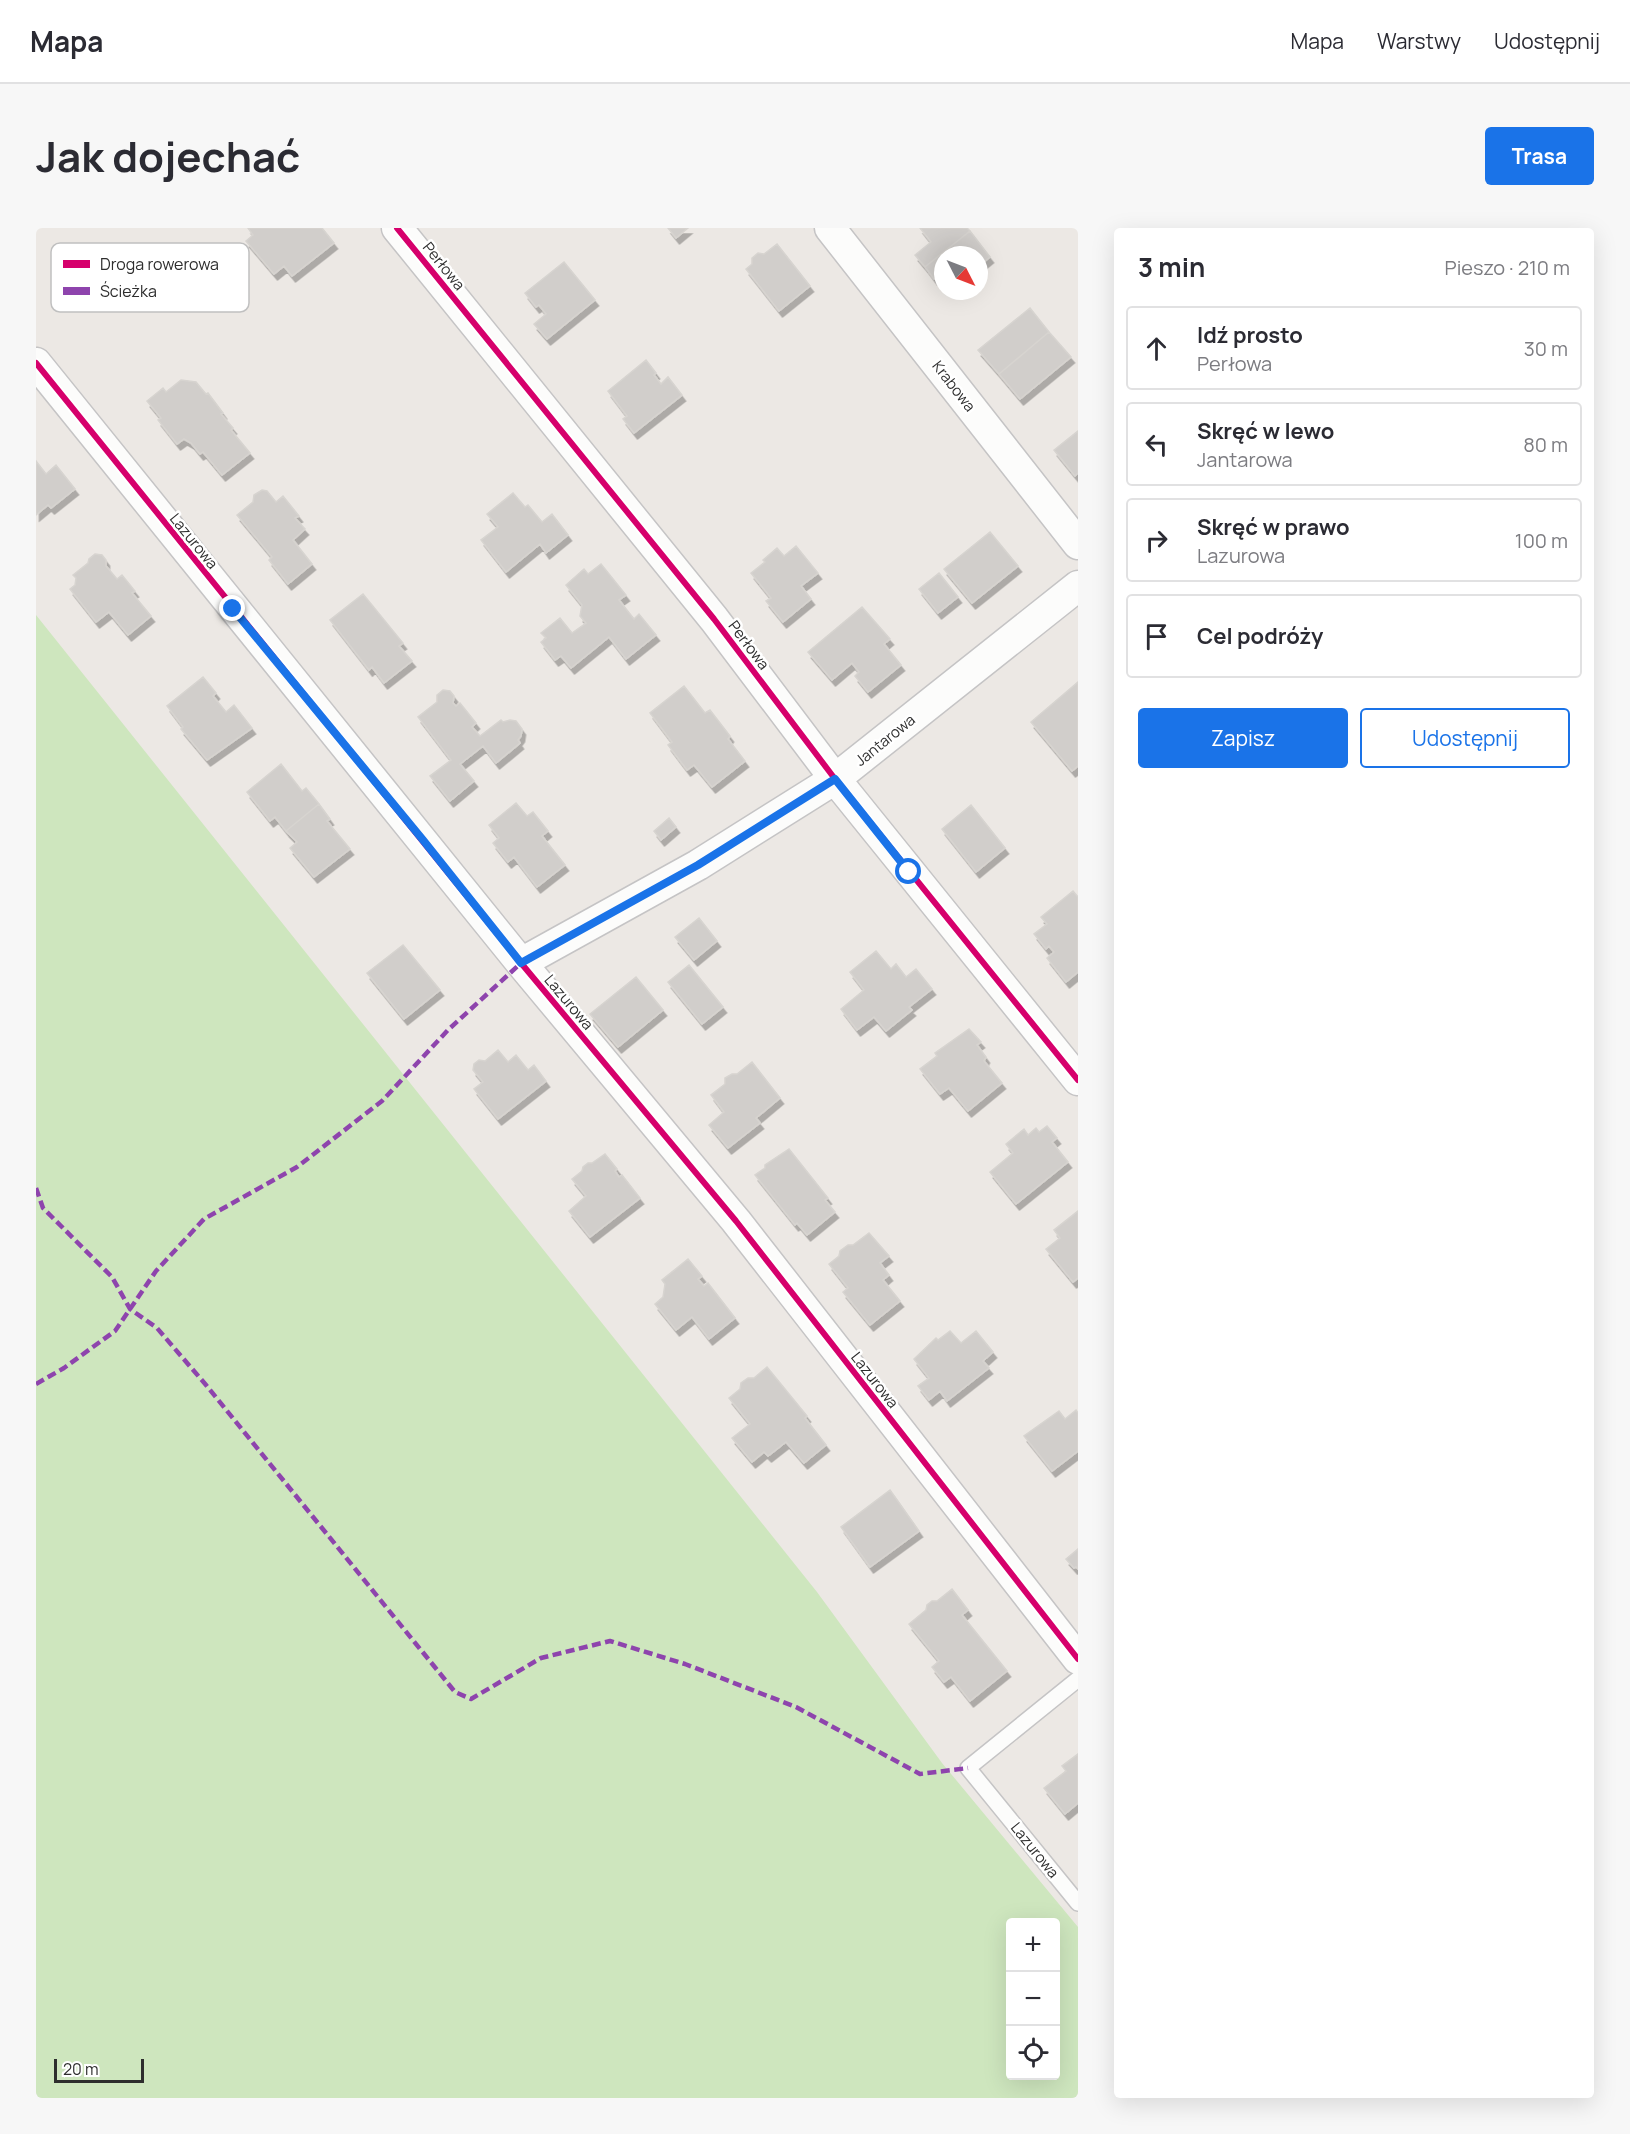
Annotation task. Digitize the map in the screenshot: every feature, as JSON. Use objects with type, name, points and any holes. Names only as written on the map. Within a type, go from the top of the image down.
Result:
[{"type":"street","name":"Perłowa","points":[[397,228],[714,619],[835,779],[1078,1080]]},
{"type":"street","name":"Krabowa","points":[[830,228],[1078,544]]},
{"type":"street","name":"Lazurowa","points":[[36,363],[521,963],[736,1221],[1078,1659]]},
{"type":"street","name":"Jantarowa","points":[[521,963],[698,865],[835,779],[1078,586]]},
{"type":"lane","name":"Lazurowa","points":[[1078,1679],[968,1768],[1078,1903]]},
{"type":"green space","points":[[36,615],[817,1592],[942,1763],[1078,1927],[1078,2098],[36,2098]]},
{"type":"building","points":[[248,228],[322,228],[334,243],[292,276],[284,266],[274,274],[246,241],[253,235]]},
{"type":"building","points":[[668,228],[688,228],[676,238]]},
{"type":"building","points":[[920,228],[967,228],[970,231],[951,246],[934,246],[934,260],[925,267],[915,255],[931,242]]},
{"type":"building","points":[[970,231],[982,246],[951,246]]},
{"type":"building","points":[[777,244],[810,286],[779,311],[746,269],[758,253],[764,254]]},
{"type":"building","points":[[934,260],[934,279],[925,267]]},
{"type":"building","points":[[564,262],[595,300],[547,339],[534,324],[546,314],[539,305],[536,307],[525,293]]},
{"type":"building","points":[[1030,308],[1049,332],[999,374],[978,350]]},
{"type":"building","points":[[1049,332],[1071,357],[1020,399],[999,374]]},
{"type":"building","points":[[646,360],[661,384],[668,377],[682,395],[634,433],[623,419],[627,416],[608,391]]},
{"type":"building","points":[[181,380],[196,382],[206,394],[208,393],[233,428],[231,430],[250,453],[222,475],[203,452],[200,454],[191,443],[184,439],[177,444],[158,420],[161,418],[147,401],[163,388],[166,392]]},
{"type":"building","points":[[1078,431],[1078,473],[1075,476],[1054,450]]},
{"type":"building","points":[[36,461],[46,474],[56,465],[75,489],[51,508],[48,505],[36,515]]},
{"type":"building","points":[[262,490],[267,491],[276,502],[283,496],[299,516],[295,518],[305,529],[293,540],[312,564],[288,584],[269,560],[272,557],[237,515],[253,502],[254,495]]},
{"type":"building","points":[[513,493],[525,507],[528,505],[542,522],[552,514],[568,535],[546,553],[540,544],[506,572],[481,540],[498,527],[487,514]]},
{"type":"building","points":[[990,532],[1018,566],[972,603],[944,569]]},
{"type":"building","points":[[796,546],[818,573],[801,586],[811,599],[783,622],[766,601],[771,598],[751,573],[777,548],[784,556]]},
{"type":"building","points":[[95,554],[102,555],[106,560],[106,566],[117,579],[122,575],[135,591],[132,593],[151,616],[128,635],[109,612],[96,622],[70,589],[75,585],[76,578],[73,575]]},
{"type":"building","points":[[601,564],[626,595],[619,600],[634,619],[639,614],[656,635],[626,659],[609,637],[571,668],[561,656],[555,660],[541,642],[546,638],[541,633],[560,618],[572,633],[586,623],[580,616],[582,605],[566,585],[584,569],[588,574]]},
{"type":"building","points":[[939,573],[958,597],[938,613],[919,589]]},
{"type":"building","points":[[363,594],[403,643],[399,646],[412,661],[384,683],[372,667],[369,670],[330,620]]},
{"type":"building","points":[[862,607],[890,639],[884,644],[901,665],[868,692],[855,676],[859,672],[852,663],[832,680],[808,652]]},
{"type":"building","points":[[203,677],[216,693],[213,696],[226,712],[234,705],[252,728],[207,760],[181,729],[183,727],[167,706]]},
{"type":"building","points":[[1078,682],[1078,766],[1072,771],[1031,722]]},
{"type":"building","points":[[684,686],[705,713],[710,710],[745,761],[712,787],[694,765],[687,770],[668,745],[672,742],[650,713]]},
{"type":"building","points":[[443,690],[450,691],[454,696],[453,703],[456,706],[460,703],[476,723],[472,727],[480,736],[501,720],[503,722],[516,721],[522,729],[518,740],[520,743],[496,763],[483,746],[460,764],[474,781],[450,801],[430,776],[451,760],[418,717],[437,702],[437,695]]},
{"type":"building","points":[[281,764],[302,791],[306,788],[319,804],[286,831],[275,817],[270,821],[247,792]]},
{"type":"building","points":[[516,803],[527,816],[533,812],[548,831],[542,836],[565,865],[537,887],[514,857],[508,862],[493,843],[499,838],[489,825]]},
{"type":"building","points":[[319,804],[330,819],[327,821],[350,849],[314,877],[290,848],[297,842],[286,831]]},
{"type":"building","points":[[971,805],[1005,848],[976,872],[942,829]]},
{"type":"building","points":[[669,818],[676,827],[661,840],[654,831]]},
{"type":"building","points":[[1073,891],[1078,897],[1078,972],[1066,982],[1047,958],[1054,952],[1049,946],[1046,949],[1034,934],[1047,924],[1041,917]]},
{"type":"building","points":[[699,918],[717,941],[694,960],[675,937]]},
{"type":"building","points":[[403,945],[440,990],[404,1019],[367,973]]},
{"type":"building","points":[[876,951],[891,969],[896,964],[906,977],[916,969],[932,989],[909,1007],[912,1010],[886,1031],[874,1017],[857,1030],[841,1009],[864,990],[850,972]]},
{"type":"building","points":[[689,965],[723,1007],[702,1024],[668,982]]},
{"type":"building","points":[[636,977],[663,1010],[618,1047],[590,1014]]},
{"type":"building","points":[[969,1029],[981,1042],[977,1045],[986,1057],[984,1061],[1002,1083],[968,1111],[949,1088],[940,1094],[920,1069],[937,1056],[935,1053]]},
{"type":"building","points":[[498,1050],[508,1062],[516,1055],[528,1070],[534,1065],[546,1081],[498,1119],[474,1089],[483,1082],[473,1070],[474,1064],[479,1060],[485,1061]]},
{"type":"building","points":[[752,1062],[780,1098],[756,1118],[760,1123],[728,1148],[709,1125],[724,1112],[711,1095],[725,1084],[725,1078],[737,1074]]},
{"type":"building","points":[[1047,1126],[1057,1138],[1052,1142],[1068,1162],[1016,1204],[990,1172],[1013,1153],[1006,1144],[1024,1129],[1028,1135],[1036,1128],[1039,1132]]},
{"type":"building","points":[[789,1149],[828,1198],[825,1200],[835,1212],[807,1235],[797,1223],[795,1225],[755,1175],[765,1168],[765,1165]]},
{"type":"building","points":[[605,1154],[617,1169],[615,1171],[619,1177],[622,1175],[640,1198],[590,1237],[569,1211],[586,1196],[572,1179],[588,1163],[592,1163]]},
{"type":"building","points":[[1078,1211],[1078,1278],[1073,1282],[1046,1249],[1060,1238],[1054,1230]]},
{"type":"building","points":[[869,1233],[889,1256],[880,1263],[889,1275],[883,1280],[900,1301],[870,1325],[843,1292],[848,1288],[829,1264],[839,1256],[840,1251]]},
{"type":"building","points":[[688,1259],[702,1276],[698,1279],[704,1286],[708,1283],[735,1318],[709,1339],[692,1317],[676,1330],[655,1304],[663,1297],[665,1284],[662,1280]]},
{"type":"building","points":[[950,1331],[961,1343],[976,1331],[993,1352],[983,1361],[989,1368],[947,1401],[940,1391],[929,1400],[918,1386],[929,1378],[914,1359],[936,1338],[938,1340]]},
{"type":"building","points":[[767,1367],[807,1416],[805,1418],[826,1445],[804,1463],[786,1442],[768,1456],[764,1452],[752,1462],[732,1438],[750,1424],[729,1398],[740,1389],[741,1383],[748,1378],[754,1378]]},
{"type":"building","points":[[1076,1410],[1078,1413],[1078,1451],[1052,1471],[1024,1436],[1059,1411],[1065,1419]]},
{"type":"building","points":[[890,1490],[919,1531],[870,1567],[841,1527]]},
{"type":"building","points":[[1078,1549],[1078,1569],[1066,1559]]},
{"type":"building","points":[[952,1589],[968,1610],[962,1615],[1007,1671],[970,1701],[951,1677],[944,1682],[932,1667],[939,1661],[909,1624],[926,1610],[927,1605],[932,1601],[937,1601]]},
{"type":"building","points":[[1078,1754],[1078,1803],[1065,1814],[1044,1788],[1066,1771],[1062,1766]]},
{"type":"marked path","points":[[36,1384],[64,1368],[115,1331],[156,1271],[204,1219],[297,1167],[382,1101],[448,1030],[521,963]]},
{"type":"marked path","points":[[36,1188],[43,1208],[112,1277],[130,1309],[157,1328],[206,1385],[455,1692],[471,1699],[541,1658],[610,1641],[685,1664],[796,1707],[920,1774],[968,1768]]},
{"type":"cycle path","points":[[397,228],[714,619],[835,779],[1078,1080]]},
{"type":"cycle path","points":[[36,363],[521,963],[736,1221],[1078,1659]]},
{"type":"route","points":[[233,609],[521,963],[698,865],[835,779],[909,872]]}]
